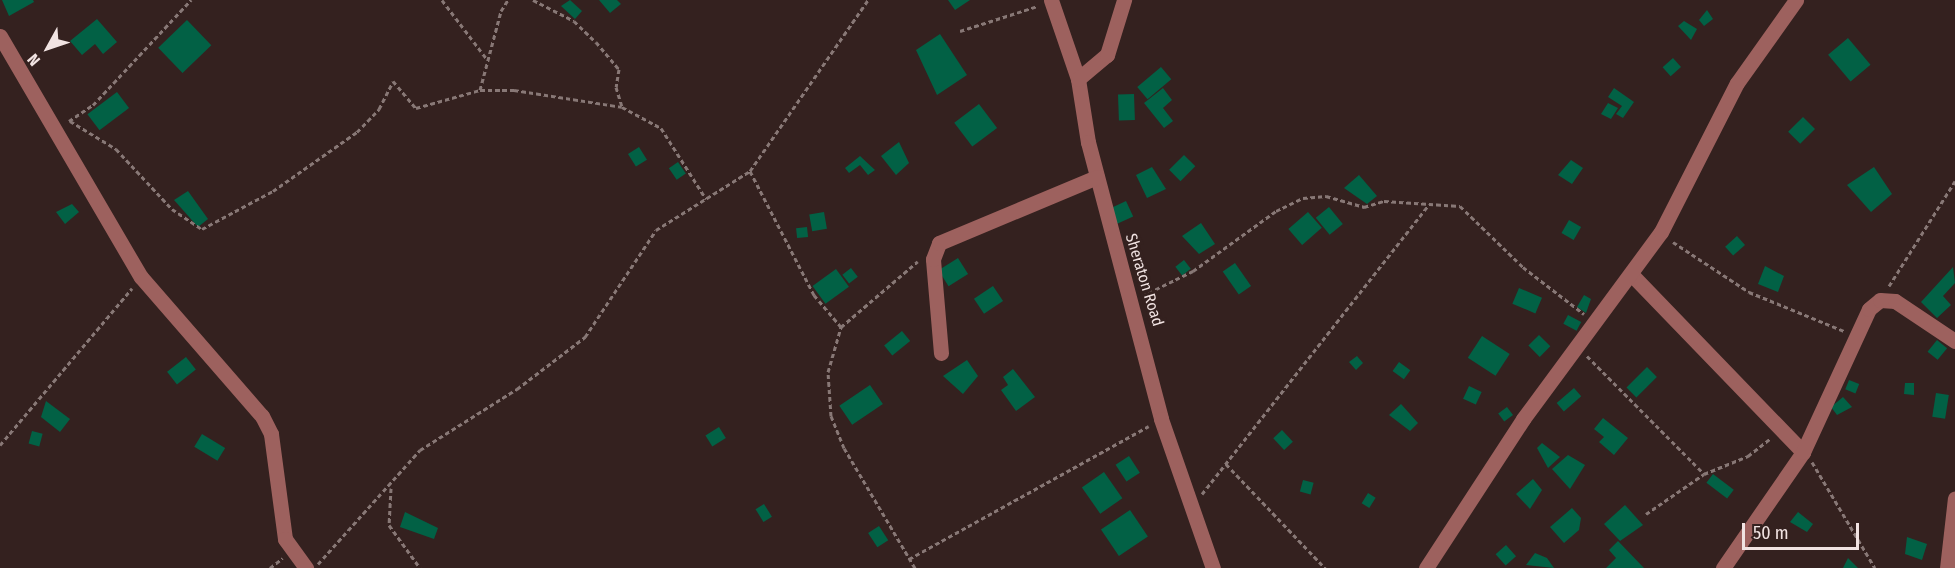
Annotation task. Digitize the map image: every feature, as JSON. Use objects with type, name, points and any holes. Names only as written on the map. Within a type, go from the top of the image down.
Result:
[{"type":"street","points":[[1078,79],[1107,55],[1124,0]]},
{"type":"street","points":[[1426,568],[1523,419],[1633,276],[1661,232],[1737,83],[1796,0]]},
{"type":"street","name":"Sheraton Road","points":[[1052,1],[1078,79],[1097,177],[1132,300],[1161,419],[1193,504],[1213,568]]},
{"type":"street","points":[[0,36],[141,277],[262,416],[271,434],[285,539],[306,568]]},
{"type":"street","points":[[941,353],[934,249],[949,237],[1097,177]]},
{"type":"street","points":[[1633,276],[1803,452]]},
{"type":"street","points":[[1723,568],[1803,452],[1857,335],[1880,300],[1921,313],[1955,341]]},
{"type":"street","points":[[1947,568],[1955,498]]},
{"type":"path","points":[[50,123],[70,121],[93,105],[191,0]]},
{"type":"path","points":[[442,0],[486,58]]},
{"type":"path","points":[[480,90],[486,58],[508,0]]},
{"type":"path","points":[[533,0],[574,21],[619,69],[616,87],[622,107]]},
{"type":"path","points":[[315,568],[391,488],[420,450],[517,389],[585,337],[656,230],[750,171],[868,0]]},
{"type":"path","points":[[960,31],[1052,1]]},
{"type":"path","points":[[70,121],[116,149],[172,209],[202,229],[273,191],[357,132],[379,109],[393,81],[416,108],[480,90],[514,90],[622,107],[661,128],[706,199]]},
{"type":"path","points":[[750,171],[814,295],[841,327]]},
{"type":"path","points":[[1880,300],[1955,181]]},
{"type":"path","points":[[1132,300],[1179,279],[1303,198],[1326,196],[1364,207],[1384,201],[1448,202],[1474,216],[1523,267],[1597,324]]},
{"type":"path","points":[[1193,504],[1429,203]]},
{"type":"path","points":[[1661,232],[1749,292],[1857,335]]},
{"type":"path","points":[[915,568],[844,448],[831,416],[828,372],[841,327],[892,279],[934,249]]},
{"type":"path","points":[[0,445],[141,277]]},
{"type":"path","points":[[1578,347],[1704,474]]},
{"type":"path","points":[[909,559],[1161,419]]},
{"type":"path","points":[[1646,514],[1704,474],[1748,456],[1782,429]]},
{"type":"path","points":[[1803,452],[1825,476],[1875,568]]},
{"type":"path","points":[[1226,464],[1325,568]]},
{"type":"path","points":[[391,488],[389,525],[420,568]]},
{"type":"building","points":[[2,0],[33,0],[34,2],[9,16]]},
{"type":"building","points":[[570,0],[582,11],[575,19],[561,6]]},
{"type":"building","points":[[599,0],[617,0],[621,4],[610,13]]},
{"type":"building","points":[[948,0],[970,0],[955,10]]},
{"type":"building","points":[[1707,10],[1713,19],[1704,26],[1699,20]]},
{"type":"building","points":[[97,19],[117,42],[103,54],[95,44],[82,55],[70,41]]},
{"type":"building","points":[[187,20],[211,45],[183,73],[158,48]]},
{"type":"building","points":[[1684,21],[1697,29],[1691,40],[1678,26]]},
{"type":"building","points":[[940,34],[967,75],[937,95],[916,50]]},
{"type":"building","points":[[1848,38],[1870,65],[1851,82],[1828,55]]},
{"type":"building","points":[[1673,58],[1681,67],[1671,76],[1663,67]]},
{"type":"building","points":[[1161,67],[1171,79],[1148,99],[1137,87]]},
{"type":"building","points":[[1163,88],[1172,100],[1163,108],[1173,121],[1164,128],[1144,103]]},
{"type":"building","points":[[1614,88],[1634,102],[1623,118],[1616,114],[1622,106],[1608,97]]},
{"type":"building","points":[[117,92],[129,108],[99,130],[87,114]]},
{"type":"building","points":[[1134,94],[1135,120],[1119,121],[1118,95]]},
{"type":"building","points":[[1608,103],[1618,108],[1611,119],[1601,114]]},
{"type":"building","points":[[979,104],[997,128],[972,147],[954,123]]},
{"type":"building","points":[[1803,117],[1815,129],[1800,144],[1788,132]]},
{"type":"building","points":[[899,142],[909,163],[896,175],[881,156]]},
{"type":"building","points":[[639,147],[647,160],[636,167],[628,154]]},
{"type":"building","points":[[1184,155],[1195,166],[1180,181],[1169,170]]},
{"type":"building","points":[[860,156],[875,170],[868,175],[860,165],[849,173],[845,168]]},
{"type":"building","points":[[1571,160],[1583,168],[1572,184],[1558,175]]},
{"type":"building","points":[[678,162],[686,174],[677,180],[669,168]]},
{"type":"building","points":[[1152,167],[1166,189],[1147,198],[1136,175]]},
{"type":"building","points":[[1874,167],[1892,194],[1871,212],[1847,185]]},
{"type":"building","points":[[1359,175],[1377,196],[1367,204],[1344,188]]},
{"type":"building","points":[[188,191],[208,219],[198,227],[174,200]]},
{"type":"building","points":[[1126,201],[1133,216],[1115,225],[1108,209]]},
{"type":"building","points":[[72,204],[79,212],[65,224],[56,212]]},
{"type":"building","points":[[1329,207],[1343,224],[1330,235],[1316,218]]},
{"type":"building","points":[[824,212],[827,229],[812,231],[809,215]]},
{"type":"building","points":[[1308,212],[1322,228],[1302,245],[1288,229]]},
{"type":"building","points":[[1569,220],[1581,227],[1574,240],[1562,233]]},
{"type":"building","points":[[1201,223],[1215,244],[1199,254],[1182,236]]},
{"type":"building","points":[[807,227],[808,237],[797,238],[796,228]]},
{"type":"building","points":[[1737,236],[1745,245],[1733,256],[1725,247]]},
{"type":"building","points":[[958,258],[968,274],[949,286],[938,270]]},
{"type":"building","points":[[1184,260],[1191,269],[1182,275],[1175,267]]},
{"type":"building","points":[[1235,263],[1251,286],[1239,295],[1223,272]]},
{"type":"building","points":[[1765,266],[1784,276],[1778,292],[1758,284]]},
{"type":"building","points":[[1953,267],[1955,283],[1943,296],[1951,305],[1937,318],[1921,302]]},
{"type":"building","points":[[851,268],[858,277],[849,283],[842,275]]},
{"type":"building","points":[[836,269],[849,287],[825,304],[813,286]]},
{"type":"building","points":[[993,286],[1003,301],[984,314],[974,299]]},
{"type":"building","points":[[1519,288],[1542,298],[1535,313],[1512,304]]},
{"type":"building","points":[[1584,295],[1591,299],[1586,313],[1577,307]]},
{"type":"building","points":[[1568,315],[1581,322],[1577,331],[1563,324]]},
{"type":"building","points":[[902,331],[910,341],[892,356],[884,345]]},
{"type":"building","points":[[1539,335],[1550,346],[1540,357],[1528,346]]},
{"type":"building","points":[[1482,336],[1510,354],[1496,376],[1468,358]]},
{"type":"building","points":[[1937,340],[1947,348],[1938,360],[1928,352]]},
{"type":"building","points":[[1357,356],[1363,363],[1356,370],[1349,362]]},
{"type":"building","points":[[186,357],[196,370],[177,384],[167,372]]},
{"type":"building","points":[[967,360],[978,376],[963,394],[943,376]]},
{"type":"building","points":[[1399,362],[1410,370],[1404,379],[1393,371]]},
{"type":"building","points":[[1647,367],[1657,377],[1636,397],[1626,388]]},
{"type":"building","points":[[1013,369],[1035,397],[1016,411],[1001,390],[1008,385],[1003,377]]},
{"type":"building","points":[[1849,380],[1859,384],[1855,393],[1845,389]]},
{"type":"building","points":[[1905,383],[1914,383],[1914,395],[1904,394]]},
{"type":"building","points":[[870,385],[883,404],[852,425],[839,406]]},
{"type":"building","points":[[1469,386],[1482,392],[1476,405],[1463,399]]},
{"type":"building","points":[[1574,388],[1581,396],[1564,411],[1557,403]]},
{"type":"building","points":[[1936,393],[1949,395],[1945,419],[1932,417]]},
{"type":"building","points":[[1843,397],[1852,407],[1837,415],[1831,407]]},
{"type":"building","points":[[46,401],[70,419],[60,432],[41,417]]},
{"type":"building","points":[[1401,404],[1418,423],[1410,431],[1389,415]]},
{"type":"building","points":[[1507,407],[1513,415],[1504,422],[1498,414]]},
{"type":"building","points":[[1603,418],[1628,438],[1614,455],[1599,442],[1604,437],[1594,429]]},
{"type":"building","points":[[719,427],[726,438],[712,447],[705,435]]},
{"type":"building","points":[[1282,430],[1293,442],[1284,450],[1273,438]]},
{"type":"building","points":[[32,431],[43,434],[39,446],[29,444]]},
{"type":"building","points":[[202,434],[225,448],[217,461],[194,447]]},
{"type":"building","points":[[1542,443],[1560,457],[1548,468],[1537,448]]},
{"type":"building","points":[[1568,455],[1585,465],[1570,489],[1552,469]]},
{"type":"building","points":[[1129,456],[1140,473],[1126,481],[1116,465]]},
{"type":"building","points":[[1104,472],[1122,498],[1100,514],[1082,487]]},
{"type":"building","points":[[1713,474],[1734,490],[1727,498],[1706,483]]},
{"type":"building","points":[[1533,479],[1542,490],[1530,509],[1516,494]]},
{"type":"building","points":[[1303,480],[1314,483],[1311,494],[1300,492]]},
{"type":"building","points":[[1368,493],[1376,498],[1369,508],[1362,503]]},
{"type":"building","points":[[764,504],[772,517],[763,522],[756,509]]},
{"type":"building","points":[[1625,505],[1643,525],[1620,541],[1604,524]]},
{"type":"building","points":[[1572,508],[1581,518],[1579,530],[1564,543],[1550,527]]},
{"type":"building","points":[[1130,510],[1148,537],[1119,556],[1101,530]]},
{"type":"building","points":[[405,512],[438,528],[434,539],[400,527]]},
{"type":"building","points":[[1798,512],[1813,524],[1807,532],[1790,522]]},
{"type":"building","points":[[879,526],[888,540],[877,547],[868,533]]},
{"type":"building","points":[[1907,537],[1927,544],[1922,560],[1905,554]]},
{"type":"building","points":[[1618,541],[1644,568],[1606,568],[1616,558],[1609,550]]},
{"type":"building","points":[[1506,545],[1516,556],[1506,566],[1496,554]]},
{"type":"building","points":[[1535,553],[1547,558],[1554,568],[1526,565]]},
{"type":"building","points":[[1848,558],[1858,568],[1843,568]]}]
